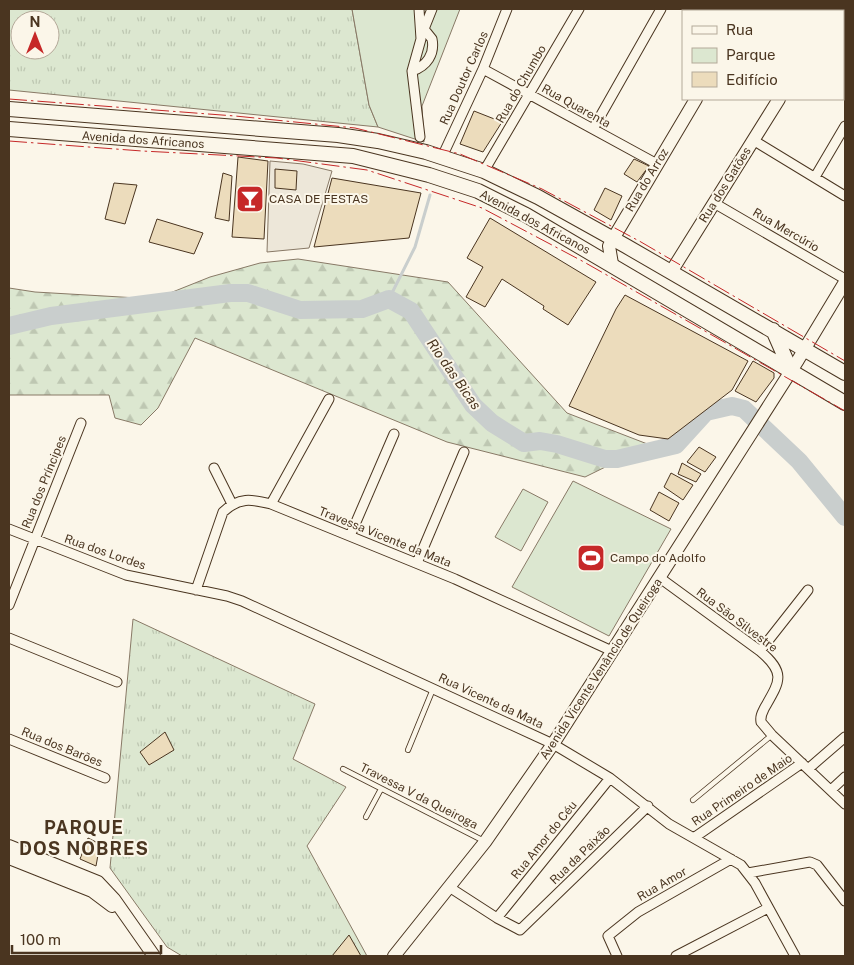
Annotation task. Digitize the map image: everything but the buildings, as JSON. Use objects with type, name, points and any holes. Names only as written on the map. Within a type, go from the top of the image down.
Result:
[{"type":"main road","name":"Avenida dos Africanos","points":[[9,110],[338,135],[378,141],[442,157],[484,171],[538,197],[672,272],[845,373]]},
{"type":"main road","name":"Avenida dos Africanos","points":[[9,130],[353,156],[391,164],[478,191],[526,215],[612,264],[845,403]]},
{"type":"main road","points":[[773,330],[791,371]]},
{"type":"street","points":[[418,9],[420,39]]},
{"type":"street","points":[[420,137],[412,71],[420,39],[432,9]]},
{"type":"street","name":"Rua Doutor Carlos","points":[[442,157],[483,69],[507,9]]},
{"type":"street","name":"Rua do Chumbo","points":[[484,171],[579,9]]},
{"type":"street","points":[[593,129],[661,9]]},
{"type":"street","points":[[412,71],[424,66],[430,57],[432,39],[424,29]]},
{"type":"street","name":"Rua Quarenta","points":[[483,69],[657,164]]},
{"type":"street","name":"Rua do Arroz","points":[[612,239],[695,100]]},
{"type":"street","name":"Rua dos Gatões","points":[[672,272],[778,100]]},
{"type":"street","points":[[815,177],[845,126]]},
{"type":"street","points":[[753,140],[845,196]]},
{"type":"street","name":"Rua Mercúrio","points":[[714,203],[845,280]]},
{"type":"street","points":[[612,239],[609,246],[612,264]]},
{"type":"street","name":"Avenida Vicente Venâncio de Queiroga","points":[[394,956],[485,842],[554,744],[805,349],[845,280]]},
{"type":"street","points":[[271,504],[329,399]]},
{"type":"street","name":"Rua dos Príncipes","points":[[9,605],[81,423]]},
{"type":"street","points":[[350,536],[394,434]]},
{"type":"street","points":[[417,563],[464,452]]},
{"type":"street","points":[[196,590],[218,523],[223,512],[232,504],[214,468]]},
{"type":"street","name":"Travessa Vicente da Mata","points":[[232,504],[244,499],[271,504],[417,563],[612,651]]},
{"type":"street","name":"Rua dos Lordes","points":[[9,530],[126,575],[196,590]]},
{"type":"street","name":"Rua São Silvestre","points":[[660,578],[773,662],[780,676],[777,687],[760,718],[772,735],[845,804]]},
{"type":"street","name":"Rua Vicente da Mata","points":[[196,590],[242,601],[433,687],[554,744],[610,778],[670,824],[731,859],[748,873],[793,956]]},
{"type":"street","points":[[760,651],[808,590]]},
{"type":"street","points":[[9,638],[118,682]]},
{"type":"street","name":"Rua Primeiro de Maio","points":[[695,837],[805,766],[845,737]]},
{"type":"street","name":"Rua dos Barões","points":[[9,739],[106,778]]},
{"type":"street","points":[[831,790],[845,777]]},
{"type":"street","name":"Rua Amor do Céu","points":[[497,918],[610,778]]},
{"type":"street","name":"Rua da Paixão","points":[[497,918],[518,930],[529,922],[648,806]]},
{"type":"street","points":[[9,846],[98,882],[114,898],[131,926],[154,956]]},
{"type":"street","points":[[9,858],[99,895],[131,926]]},
{"type":"street","name":"Rua Amor","points":[[617,956],[608,936],[638,912],[731,859]]},
{"type":"street","points":[[748,873],[810,862],[817,865],[845,901]]},
{"type":"street","points":[[449,887],[497,918]]},
{"type":"street","points":[[676,956],[768,908]]},
{"type":"lane","points":[[408,750],[433,687]]},
{"type":"lane","points":[[693,800],[772,735]]},
{"type":"lane","name":"Travessa V da Queiroga","points":[[343,769],[485,842]]},
{"type":"lane","points":[[366,817],[381,789]]},
{"type":"green space","points":[[9,9],[352,9],[369,105],[378,127],[9,90]]},
{"type":"green space","points":[[352,9],[460,9],[422,106],[424,142],[378,127],[369,105]]},
{"type":"green space","points":[[298,259],[448,282],[567,413],[650,445],[585,477],[447,442],[195,338],[158,408],[141,425],[115,418],[109,395],[9,395],[9,288],[35,292],[155,299],[210,277],[260,263]]},
{"type":"green space","name":"Campo do Adolfo","points":[[573,481],[671,529],[609,636],[512,587]]},
{"type":"green space","points":[[523,489],[548,502],[521,551],[495,537]]},
{"type":"green space","points":[[133,619],[315,704],[293,759],[346,787],[307,846],[367,956],[182,956],[167,947],[110,868]]},
{"type":"shaded area","points":[[270,161],[303,164],[332,171],[309,248],[267,252]]},
{"type":"waterway","points":[[389,299],[415,247],[430,195]]},
{"type":"waterway","name":"Rio das Bicas","points":[[9,326],[51,316],[230,293],[248,293],[300,310],[362,309],[389,299],[411,311],[473,405],[492,423],[524,443],[540,441],[557,444],[605,459],[617,459],[676,445],[706,412],[732,406],[744,409],[799,461],[845,517]]},
{"type":"power","points":[[9,99],[235,116],[355,128],[460,154],[542,189],[641,242],[845,361]]},
{"type":"power","points":[[9,141],[142,151],[277,158],[367,170],[482,208],[584,262],[845,411]]},
{"type":"place","name":"CASA DE FESTAS","points":[[250,199]]},
{"type":"place","name":"Campo do Adolfo","points":[[591,558]]},
{"type":"district","name":"PARQUE DOS NOBRES","points":[[84,838]]}]
